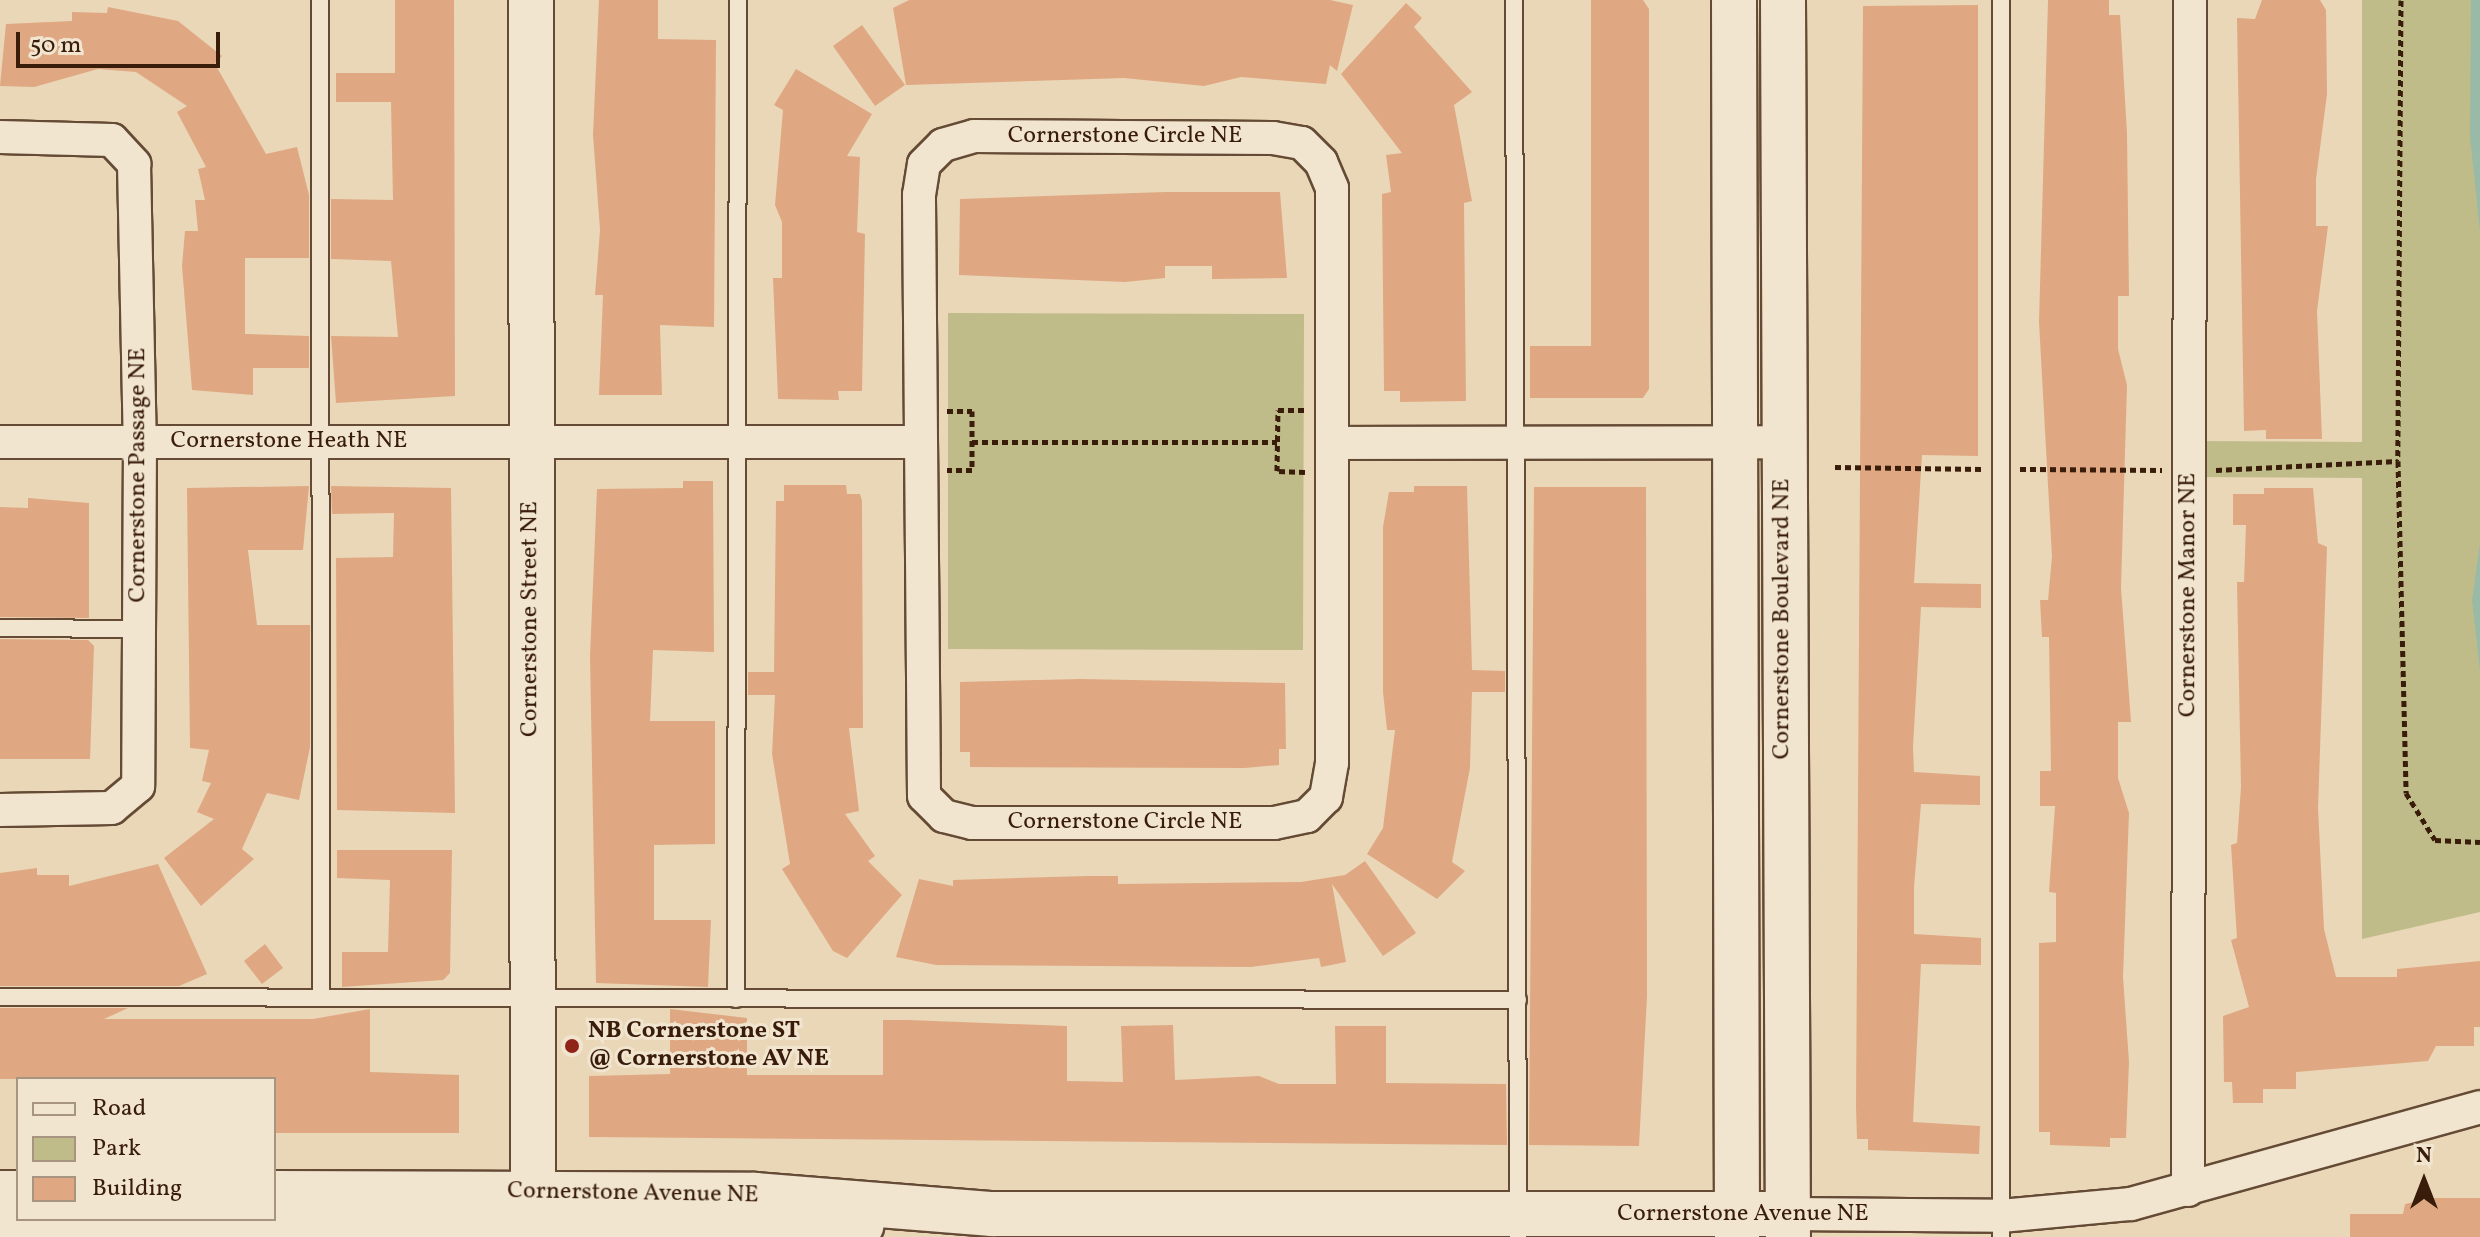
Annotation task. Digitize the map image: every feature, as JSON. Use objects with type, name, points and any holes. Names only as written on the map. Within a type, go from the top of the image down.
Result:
[{"type":"street","name":"Cornerstone Street NE","points":[[531,0],[534,1222]]},
{"type":"street","name":"Cornerstone Boulevard NE","points":[[1734,0],[1737,1226]]},
{"type":"street","name":"Cornerstone Boulevard NE","points":[[1783,0],[1782,442],[1788,1226]]},
{"type":"street","name":"Cornerstone Manor NE","points":[[2188,1190],[2190,0]]},
{"type":"street","name":"Cornerstone Circle NE","points":[[990,136],[1302,143],[1332,188],[1332,443],[1326,797],[1307,816],[1274,823],[972,823],[944,816],[924,796],[919,766],[918,442],[924,164],[943,145],[990,136]]},
{"type":"street","name":"Cornerstone Passage NE","points":[[0,137],[112,140],[134,164],[140,442],[138,786],[112,808],[0,810]]},
{"type":"street","name":"Cornerstone Heath NE","points":[[0,442],[530,442]]},
{"type":"street","points":[[530,442],[918,442]]},
{"type":"street","points":[[1332,443],[1782,442]]},
{"type":"street","name":"Cornerstone Avenue NE","points":[[276,1193],[534,1222],[754,1234],[992,1214],[1518,1226],[2001,1227],[2131,1204],[2188,1190],[2480,1107]]},
{"type":"street","name":"Cornerstone Avenue NE","points":[[0,1235],[534,1222]]},
{"type":"lane","points":[[320,0],[321,998]]},
{"type":"lane","points":[[736,999],[738,0]]},
{"type":"lane","points":[[1514,0],[1518,1226]]},
{"type":"lane","points":[[2001,0],[2001,1227]]},
{"type":"lane","points":[[0,628],[139,629]]},
{"type":"lane","points":[[0,997],[1518,1000]]},
{"type":"path","points":[[2401,0],[2398,461],[2406,793],[2435,840],[2480,842]]},
{"type":"path","points":[[1307,410],[1278,410],[1277,442],[1277,471],[1307,472]]},
{"type":"path","points":[[942,411],[972,411],[972,470],[942,471]]},
{"type":"path","points":[[972,442],[1277,442]]},
{"type":"path","points":[[1835,467],[2189,470],[2398,461]]},
{"type":"green space","points":[[2362,0],[2480,0],[2480,912],[2362,939],[2362,478],[2189,477],[2189,441],[2362,442]]},
{"type":"green space","points":[[948,313],[1304,314],[1303,650],[948,649]]},
{"type":"shaded area","points":[[2471,0],[2480,0],[2480,232],[2470,137]]},
{"type":"shaded area","points":[[2480,543],[2480,671],[2472,600]]},
{"type":"building","points":[[395,0],[454,0],[455,396],[336,403],[331,336],[398,337],[391,261],[331,259],[331,199],[393,200],[391,102],[336,102],[336,73],[395,73]]},
{"type":"building","points":[[599,0],[658,0],[658,39],[716,40],[714,327],[660,325],[662,395],[599,395],[603,295],[595,295],[600,230],[593,135]]},
{"type":"building","points":[[909,0],[1330,0],[1353,5],[1337,71],[1330,65],[1326,84],[1241,77],[1204,86],[1124,78],[906,85],[893,8]]},
{"type":"building","points":[[1591,0],[1643,0],[1649,9],[1649,389],[1643,398],[1530,398],[1530,346],[1591,346]]},
{"type":"building","points":[[2048,0],[2109,0],[2109,15],[2120,15],[2127,133],[2129,296],[2118,296],[2118,349],[2127,385],[2121,588],[2131,722],[2118,722],[2118,778],[2129,813],[2123,977],[2129,1062],[2126,1138],[2110,1138],[2110,1147],[2050,1145],[2050,1132],[2039,1132],[2039,943],[2056,942],[2056,893],[2049,892],[2055,806],[2040,806],[2040,771],[2051,771],[2049,637],[2042,637],[2040,600],[2048,600],[2052,557],[2039,322]]},
{"type":"building","points":[[2262,0],[2320,0],[2326,10],[2327,94],[2316,179],[2316,226],[2328,226],[2317,311],[2322,439],[2266,439],[2266,430],[2244,431],[2237,18],[2255,19]]},
{"type":"building","points":[[1406,3],[1422,18],[1414,27],[1472,92],[1454,105],[1472,201],[1464,203],[1466,401],[1400,402],[1400,391],[1384,391],[1382,194],[1391,192],[1386,155],[1402,153],[1341,74]]},
{"type":"building","points":[[1978,5],[1978,456],[1922,455],[1914,583],[1981,584],[1981,608],[1921,607],[1913,747],[1914,772],[1980,776],[1980,805],[1921,804],[1914,887],[1914,934],[1981,938],[1981,965],[1921,964],[1913,1122],[1980,1126],[1979,1154],[1868,1150],[1868,1139],[1857,1139],[1856,1107],[1863,6]]},
{"type":"building","points":[[108,7],[178,21],[222,56],[215,64],[266,154],[297,147],[309,195],[309,258],[245,258],[245,334],[309,336],[309,368],[253,368],[253,395],[192,390],[182,266],[185,231],[198,231],[195,200],[205,200],[198,169],[206,167],[177,112],[187,106],[136,72],[98,69],[34,87],[0,86],[6,24],[72,21],[72,12],[107,13]]},
{"type":"building","points":[[862,25],[905,85],[875,106],[833,46]]},
{"type":"building","points":[[796,69],[872,114],[847,156],[860,157],[857,232],[865,234],[862,391],[838,391],[839,400],[778,399],[773,278],[782,278],[782,222],[775,205],[783,110],[774,105]]},
{"type":"building","points":[[1165,192],[1280,192],[1287,278],[1212,279],[1212,266],[1165,266],[1165,278],[1125,282],[959,275],[960,199]]},
{"type":"building","points":[[683,481],[713,481],[714,652],[653,650],[650,721],[715,721],[715,844],[654,845],[654,920],[711,920],[708,987],[596,983],[590,656],[597,489],[683,488]]},
{"type":"building","points":[[784,485],[846,485],[847,494],[860,494],[862,501],[863,728],[849,728],[859,811],[845,814],[875,856],[868,861],[902,895],[847,958],[833,951],[782,869],[790,864],[772,754],[775,695],[748,695],[748,672],[774,672],[776,501],[784,501]]},
{"type":"building","points":[[309,486],[303,550],[248,550],[257,625],[310,625],[310,747],[299,800],[267,793],[242,849],[254,859],[201,906],[164,858],[214,819],[197,812],[211,783],[202,781],[209,750],[190,748],[187,488]]},
{"type":"building","points":[[331,486],[451,488],[455,813],[337,810],[336,558],[393,557],[394,513],[332,514]]},
{"type":"building","points":[[1414,486],[1467,486],[1472,670],[1505,671],[1505,692],[1472,692],[1470,768],[1452,862],[1465,871],[1437,899],[1367,854],[1383,828],[1395,730],[1387,730],[1383,692],[1383,527],[1389,492],[1414,492]]},
{"type":"building","points":[[1534,487],[1646,487],[1647,996],[1639,1146],[1529,1145]]},
{"type":"building","points":[[2264,488],[2313,488],[2318,543],[2327,547],[2318,808],[2324,929],[2336,977],[2397,977],[2397,969],[2480,961],[2480,1027],[2474,1027],[2474,1046],[2436,1046],[2428,1061],[2296,1072],[2296,1089],[2263,1089],[2263,1103],[2233,1103],[2232,1082],[2224,1082],[2223,1016],[2249,1007],[2231,940],[2237,938],[2231,845],[2237,843],[2241,787],[2237,582],[2244,582],[2246,525],[2233,525],[2233,494],[2264,494]]},
{"type":"building","points":[[28,498],[89,503],[89,618],[0,617],[0,507],[28,508]]},
{"type":"building","points":[[0,639],[88,640],[94,646],[90,759],[0,759]]},
{"type":"building","points":[[1081,679],[1285,683],[1286,749],[1279,749],[1279,765],[1245,768],[970,767],[970,752],[960,752],[960,682]]},
{"type":"building","points":[[337,850],[452,850],[450,973],[443,980],[342,987],[342,952],[388,952],[390,880],[337,878]]},
{"type":"building","points":[[1365,861],[1416,933],[1383,956],[1332,884],[1346,962],[1321,967],[1319,958],[1251,967],[936,965],[896,957],[919,879],[953,886],[953,880],[1087,876],[1118,876],[1118,884],[1301,882],[1345,875]]},
{"type":"building","points":[[158,864],[207,974],[179,986],[0,986],[0,873],[37,868],[37,875],[69,875],[69,886]]},
{"type":"building","points":[[265,944],[283,968],[262,984],[244,961]]},
{"type":"building","points":[[0,1008],[128,1008],[104,1019],[313,1019],[370,1009],[370,1072],[459,1075],[459,1133],[276,1133],[276,1077],[0,1079]]},
{"type":"building","points":[[670,1009],[747,1018],[747,1075],[883,1075],[883,1020],[908,1020],[1067,1026],[1067,1081],[1123,1082],[1121,1026],[1173,1025],[1175,1080],[1259,1076],[1279,1084],[1336,1084],[1335,1026],[1386,1026],[1386,1083],[1506,1084],[1507,1145],[589,1137],[589,1076],[670,1074]]},
{"type":"building","points":[[2433,1198],[2480,1198],[2480,1237],[2350,1237],[2350,1214],[2403,1214],[2405,1204]]},
{"type":"place","name":"NB Cornerstone ST @ Cornerstone AV NE","points":[[572,1046]]}]
